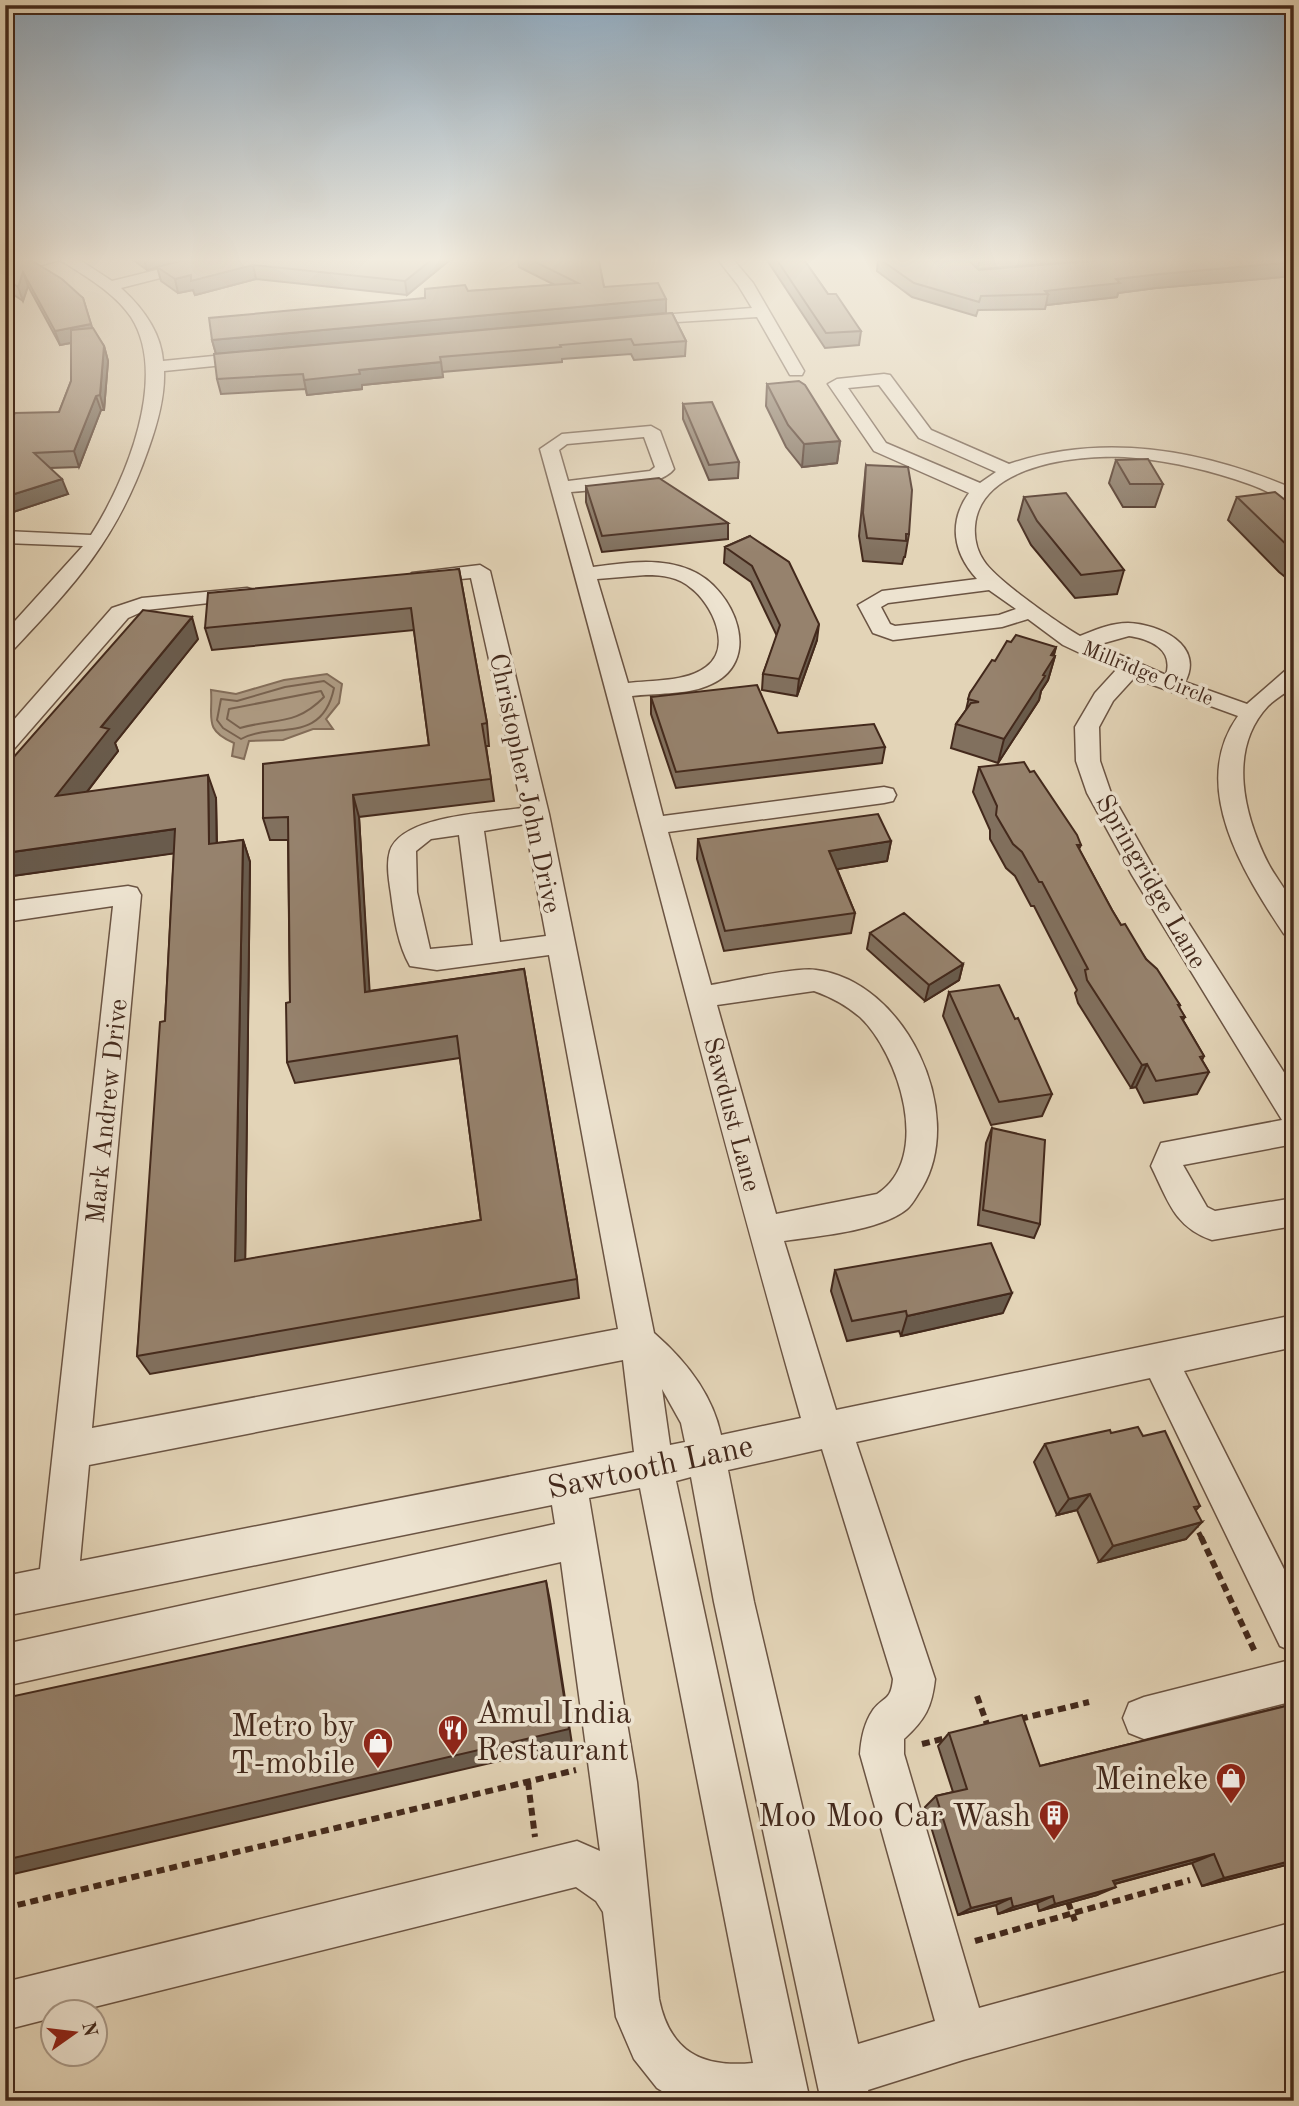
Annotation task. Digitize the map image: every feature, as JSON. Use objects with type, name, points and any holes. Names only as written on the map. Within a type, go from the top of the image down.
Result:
[{"type":"street","points":[[5,645],[97,541],[119,501],[154,404],[157,368],[154,355]]},
{"type":"street","points":[[157,368],[264,355]]},
{"type":"street","points":[[787,355],[796,371]]},
{"type":"street","points":[[1011,472],[925,434],[884,379],[837,384],[880,447],[982,491],[1011,472],[1048,458],[1097,453],[1146,453],[1226,468],[1294,496]]},
{"type":"street","name":"Sawdust Lane","points":[[561,487],[655,477],[665,469],[651,431],[562,439],[549,449],[620,691],[653,826],[764,1230],[914,1679],[912,1701],[889,1722],[884,1731],[882,1754],[962,2036]]},
{"type":"street","name":"Millridge Circle","points":[[982,491],[969,509],[965,538],[970,554],[981,572],[994,583],[1079,645],[1172,685],[1251,713]]},
{"type":"street","points":[[5,537],[97,541]]},
{"type":"street","points":[[585,574],[650,568],[685,575],[709,592],[730,631],[727,657],[711,676],[700,681],[620,691]]},
{"type":"street","name":"Christopher John Drive","points":[[389,580],[480,571],[536,814],[638,1341],[654,1466],[783,2092]]},
{"type":"street","points":[[994,583],[882,597],[869,605],[881,628],[893,633],[1002,621],[1031,611]]},
{"type":"street","points":[[5,745],[120,613],[142,604],[265,592]]},
{"type":"street","points":[[1079,645],[1121,630],[1149,634],[1166,642],[1178,655],[1180,669],[1172,685]]},
{"type":"street","name":"Springridge Lane","points":[[1131,667],[1103,698],[1087,727],[1088,761],[1100,793],[1144,875],[1286,1102]]},
{"type":"street","points":[[1292,678],[1251,713],[1238,738],[1231,767],[1234,813],[1247,854],[1294,927]]},
{"type":"street","points":[[653,826],[884,796]]},
{"type":"street","points":[[536,814],[424,832],[409,841],[402,854],[411,938],[420,959],[560,944]]},
{"type":"street","points":[[471,824],[488,953]]},
{"type":"street","name":"Mark Andrew Drive","points":[[5,912],[128,895],[58,1585]]},
{"type":"street","points":[[701,997],[815,980],[833,983],[851,994],[892,1037],[919,1092],[924,1117],[921,1144],[915,1171],[897,1199],[878,1209],[764,1230]]},
{"type":"street","points":[[1294,1130],[1172,1152],[1167,1166],[1195,1217],[1212,1226],[1294,1212]]},
{"type":"street","name":"Sawtooth Lane","points":[[5,1596],[706,1456],[1294,1331]]},
{"type":"street","points":[[71,1450],[638,1341],[673,1372],[699,1419],[734,1602],[844,2087],[962,2036],[1294,1945]]},
{"type":"street","points":[[1159,1359],[1294,1632]]},
{"type":"street","points":[[568,1483],[612,1762],[630,1919],[634,1990],[640,2020],[651,2044],[681,2077],[700,2085],[783,2092]]},
{"type":"street","points":[[5,1665],[577,1539]]},
{"type":"street","points":[[1144,1718],[1282,1682]]},
{"type":"street","points":[[5,2006],[539,1871],[577,1864],[606,1878],[620,1894],[630,1919]]},
{"type":"path","points":[[1188,1511],[1282,1682]]},
{"type":"path","points":[[977,1696],[988,1727]]},
{"type":"path","points":[[1013,1721],[1089,1702]]},
{"type":"path","points":[[975,1731],[1000,1724]]},
{"type":"path","points":[[911,1746],[962,1734]]},
{"type":"path","points":[[5,1908],[612,1762]]},
{"type":"path","points":[[528,1782],[539,1871]]},
{"type":"path","points":[[965,1944],[1190,1880]]},
{"type":"path","points":[[1068,1902],[1075,1921]]},
{"type":"water","points":[[327,674],[342,684],[339,703],[326,719],[333,729],[313,729],[283,740],[249,741],[244,759],[232,756],[234,743],[218,733],[212,722],[211,690],[236,694],[284,680]]},
{"type":"building","points":[[71,355],[103,355],[100,395],[96,396],[74,451],[34,453],[62,479],[5,497],[5,432],[15,413],[59,412],[71,381]]},
{"type":"building","points":[[214,355],[461,355],[440,357],[441,362],[359,370],[360,374],[304,380],[303,374],[217,379]]},
{"type":"building","points":[[799,381],[805,385],[840,441],[804,444],[788,425],[767,384]]},
{"type":"building","points":[[712,402],[739,462],[709,465],[683,404]]},
{"type":"building","points":[[1148,459],[1163,484],[1130,484],[1116,460]]},
{"type":"building","points":[[866,465],[908,467],[912,490],[909,534],[906,534],[906,541],[867,538],[863,513]]},
{"type":"building","points":[[659,478],[728,523],[602,536],[586,486]]},
{"type":"building","points":[[1275,492],[1294,507],[1294,552],[1237,497]]},
{"type":"building","points":[[1066,493],[1124,570],[1081,575],[1037,521],[1024,497]]},
{"type":"building","points":[[750,536],[789,562],[819,624],[799,679],[763,674],[780,625],[752,566],[725,547]]},
{"type":"building","points":[[459,569],[487,723],[482,724],[491,779],[353,795],[365,992],[524,969],[577,1279],[137,1356],[160,1022],[165,1021],[175,829],[5,853],[5,767],[143,610],[192,617],[101,727],[109,729],[56,796],[208,775],[209,844],[243,840],[235,1261],[481,1220],[457,1036],[287,1062],[286,1003],[290,1002],[288,817],[263,818],[263,764],[429,745],[411,608],[205,628],[208,593]]},
{"type":"building","points":[[1016,635],[1056,647],[1051,655],[1055,656],[1004,739],[956,724],[971,703],[979,702],[968,699],[970,693],[1007,641],[1011,642]]},
{"type":"building","points":[[757,685],[778,733],[874,724],[885,747],[676,772],[651,697]]},
{"type":"building","points":[[1024,762],[1030,772],[1034,771],[1077,835],[1081,845],[1077,845],[1121,925],[1125,924],[1146,959],[1157,969],[1180,1005],[1185,1017],[1181,1017],[1204,1056],[1200,1057],[1209,1072],[1156,1081],[1147,1064],[1142,1065],[1087,980],[1085,970],[1088,969],[1042,882],[1039,882],[996,815],[997,806],[979,767]]},
{"type":"building","points":[[878,814],[891,841],[829,851],[855,913],[725,931],[698,839]]},
{"type":"building","points":[[904,913],[963,964],[929,985],[870,933]]},
{"type":"building","points":[[999,985],[1015,1019],[1018,1018],[1052,1094],[999,1102],[949,992]]},
{"type":"building","points":[[992,1128],[1045,1140],[1040,1224],[983,1210]]},
{"type":"building","points":[[991,1243],[1012,1293],[907,1316],[906,1311],[852,1321],[835,1270]]},
{"type":"building","points":[[1138,1427],[1143,1436],[1165,1431],[1200,1506],[1194,1507],[1202,1522],[1113,1546],[1090,1494],[1069,1499],[1045,1444]]},
{"type":"building","points":[[546,1581],[569,1729],[5,1860],[5,1698]]},
{"type":"building","points":[[1294,1704],[1294,1860],[1224,1878],[1214,1854],[1113,1881],[1116,1887],[1055,1904],[1053,1896],[1013,1907],[1011,1898],[971,1908],[936,1796],[967,1789],[949,1733],[1022,1715],[1040,1766]]},
{"type":"place","name":"Amul India Restaurant","points":[[453,1757]]},
{"type":"place","name":"Metro by T-mobile","points":[[378,1770]]},
{"type":"place","name":"Meineke","points":[[1231,1805]]},
{"type":"place","name":"Moo Moo Car Wash","points":[[1054,1842]]}]
